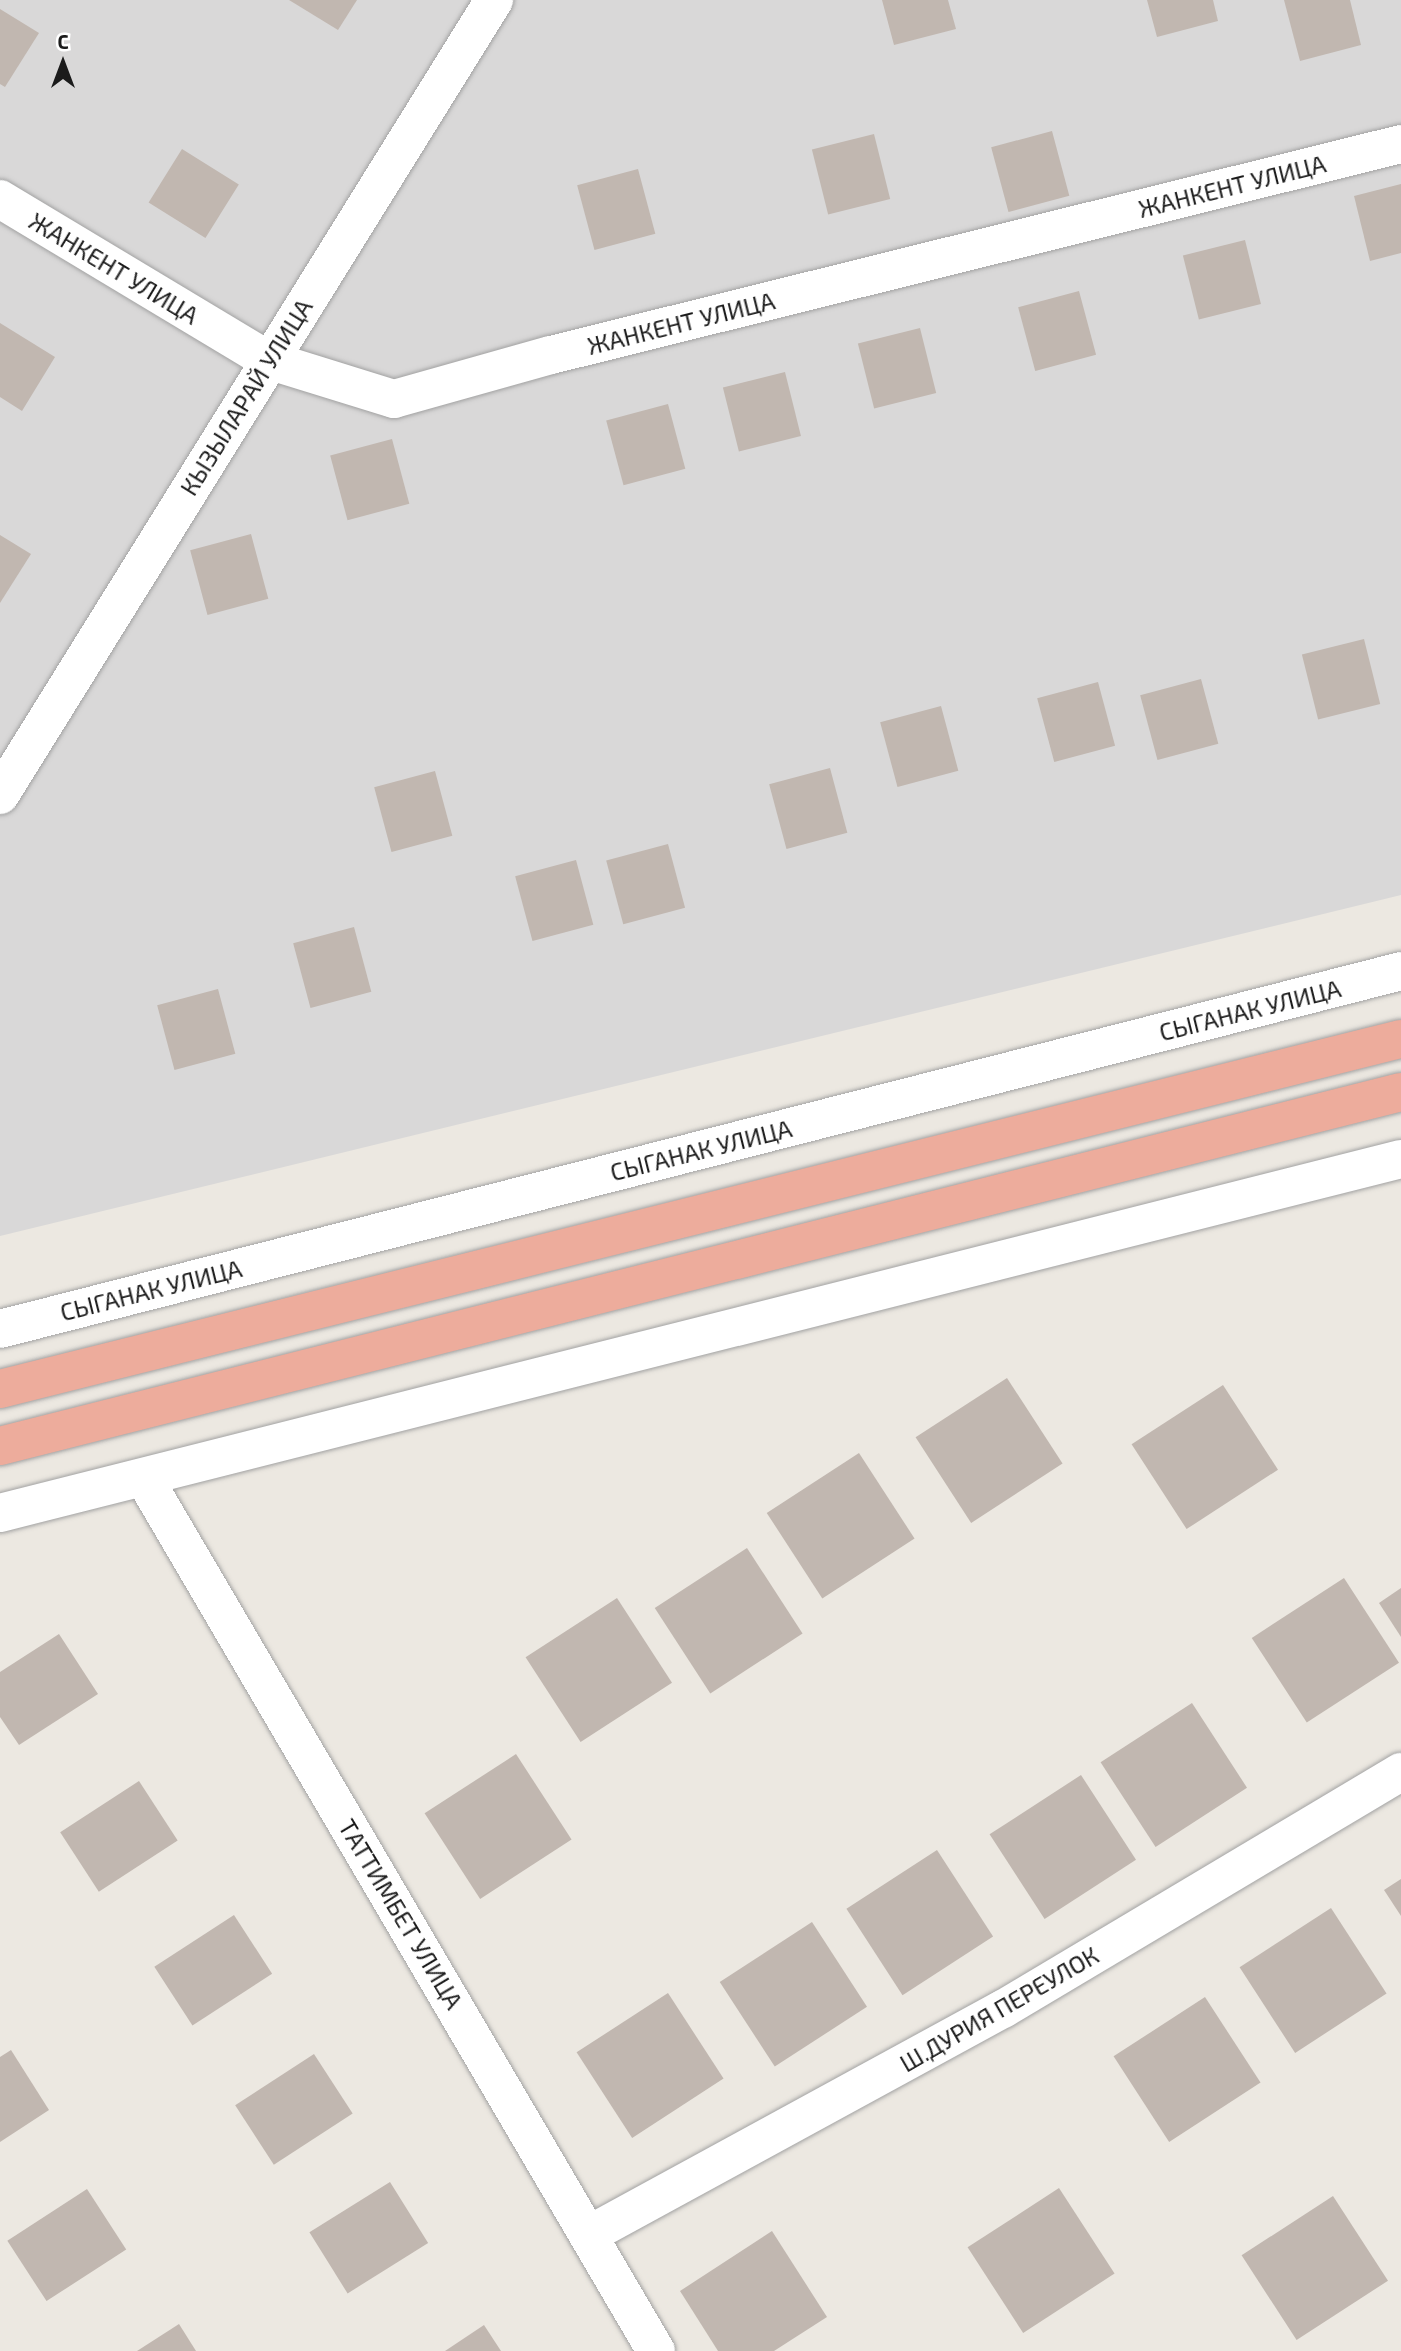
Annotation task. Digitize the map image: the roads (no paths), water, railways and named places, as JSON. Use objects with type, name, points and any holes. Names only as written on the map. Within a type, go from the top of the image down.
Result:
[{"type":"highway","points":[[0,1389],[1401,1039]]},
{"type":"highway","points":[[0,1446],[1401,1092]]},
{"type":"street","name":"КЫЗЫЛАРАЙ УЛИЦА","points":[[0,795],[494,0]]},
{"type":"street","name":"ЖАНКЕНТ УЛИЦА","points":[[0,199],[268,360],[394,399],[551,355],[1401,144]]},
{"type":"street","name":"СЫГАНАК УЛИЦА","points":[[0,1329],[1401,971]]},
{"type":"street","points":[[0,1513],[1401,1159]]},
{"type":"street","name":"ТАТТИМБЕТ УЛИЦА","points":[[144,1478],[590,2234],[656,2351]]},
{"type":"street","name":"Ш.ДУРИЯ ПЕРЕУЛОК","points":[[590,2234],[1003,2009],[1401,1772]]}]
